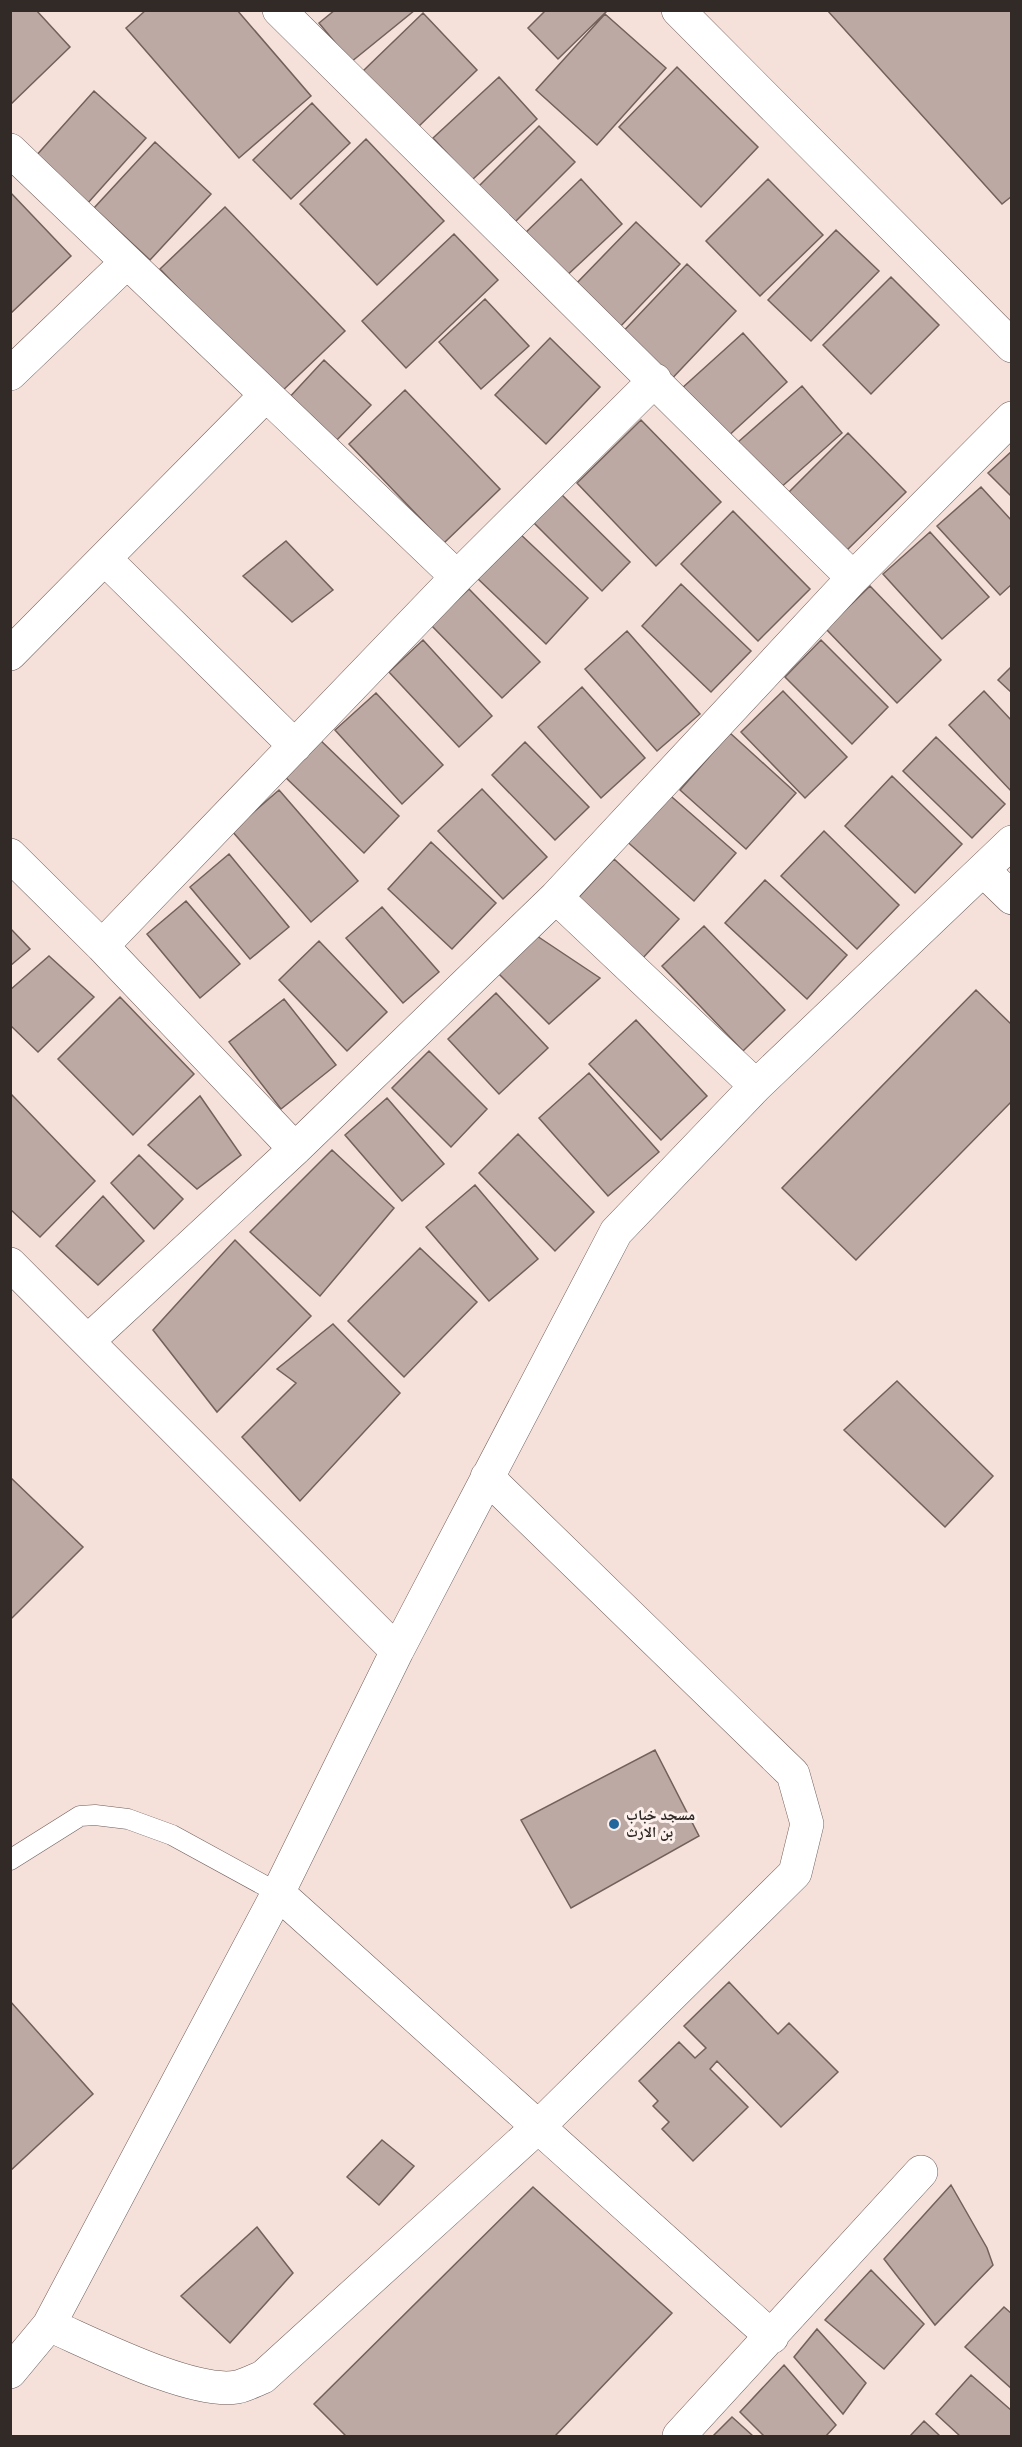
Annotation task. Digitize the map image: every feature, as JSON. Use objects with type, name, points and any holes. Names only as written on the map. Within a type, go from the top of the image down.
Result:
[{"type":"street","points":[[287,13],[853,578]]},
{"type":"street","points":[[694,16],[1011,346]]},
{"type":"street","points":[[10,150],[457,577]]},
{"type":"street","points":[[10,375],[126,263]]},
{"type":"street","points":[[102,946],[457,577],[655,380]]},
{"type":"street","points":[[10,654],[266,395]]},
{"type":"street","points":[[88,1341],[294,1149],[556,897],[853,578],[1011,418]]},
{"type":"street","points":[[105,559],[295,746]]},
{"type":"street","points":[[10,2372],[49,2325],[278,1893],[397,1651],[616,1232],[756,1086],[1011,842]]},
{"type":"street","points":[[10,855],[102,946],[294,1149]]},
{"type":"street","points":[[984,870],[1011,898]]},
{"type":"street","points":[[556,897],[756,1086]]},
{"type":"street","points":[[10,1264],[397,1651]]},
{"type":"street","points":[[49,2325],[159,2373],[212,2387],[237,2387],[263,2377],[540,2126],[795,1873],[807,1824],[793,1773],[487,1478]]},
{"type":"street","points":[[278,1893],[540,2126],[772,2337]]},
{"type":"street","points":[[679,2436],[921,2172]]},
{"type":"lane","points":[[10,1860],[80,1816],[95,1815],[128,1819],[172,1835],[278,1893]]},
{"type":"building","points":[[10,10],[36,10],[70,47],[10,105]]},
{"type":"building","points":[[146,10],[237,10],[311,96],[239,158],[126,28]]},
{"type":"building","points":[[335,10],[415,10],[351,62],[319,23]]},
{"type":"building","points":[[546,10],[608,10],[558,59],[528,28]]},
{"type":"building","points":[[827,10],[1012,10],[1012,196],[1002,204]]},
{"type":"building","points":[[423,13],[477,70],[417,128],[363,71]]},
{"type":"building","points":[[605,14],[666,68],[597,145],[536,90]]},
{"type":"building","points":[[677,67],[758,147],[701,207],[619,127]]},
{"type":"building","points":[[499,77],[537,119],[472,180],[433,138]]},
{"type":"building","points":[[94,91],[146,138],[87,204],[35,157]]},
{"type":"building","points":[[312,103],[350,143],[291,199],[253,160]]},
{"type":"building","points":[[539,126],[575,162],[510,227],[474,191]]},
{"type":"building","points":[[366,139],[444,221],[377,285],[300,204]]},
{"type":"building","points":[[155,142],[211,194],[150,260],[94,208]]},
{"type":"building","points":[[581,179],[622,224],[562,280],[521,237]]},
{"type":"building","points":[[768,179],[823,235],[760,296],[706,241]]},
{"type":"building","points":[[10,192],[71,256],[10,314]]},
{"type":"building","points":[[225,207],[345,331],[279,394],[160,269]]},
{"type":"building","points":[[636,222],[680,264],[618,329],[573,287]]},
{"type":"building","points":[[836,230],[879,271],[811,341],[768,300]]},
{"type":"building","points":[[454,234],[498,280],[406,368],[362,321]]},
{"type":"building","points":[[687,264],[736,311],[665,386],[616,339]]},
{"type":"building","points":[[891,277],[939,325],[871,394],[823,345]]},
{"type":"building","points":[[485,299],[529,346],[481,389],[439,342]]},
{"type":"building","points":[[743,333],[787,382],[725,439],[681,389]]},
{"type":"building","points":[[550,338],[600,387],[546,444],[495,395]]},
{"type":"building","points":[[324,360],[371,405],[333,444],[287,400]]},
{"type":"building","points":[[802,386],[842,433],[778,490],[737,443]]},
{"type":"building","points":[[405,390],[500,489],[444,543],[349,444]]},
{"type":"building","points":[[641,420],[721,502],[656,566],[577,483]]},
{"type":"building","points":[[848,433],[906,492],[844,553],[787,494]]},
{"type":"building","points":[[1012,451],[1012,497],[988,473]]},
{"type":"building","points":[[981,487],[1012,521],[1012,584],[1000,595],[937,526]]},
{"type":"building","points":[[560,493],[630,562],[602,591],[533,522]]},
{"type":"building","points":[[733,511],[810,589],[758,641],[681,564]]},
{"type":"building","points":[[518,532],[588,598],[546,644],[476,577]]},
{"type":"building","points":[[930,532],[989,597],[942,639],[883,574]]},
{"type":"building","points":[[286,541],[333,590],[292,622],[243,576]]},
{"type":"building","points":[[681,584],[751,651],[711,692],[642,626]]},
{"type":"building","points":[[870,586],[941,660],[897,703],[826,629]]},
{"type":"building","points":[[469,589],[540,662],[502,698],[431,625]]},
{"type":"building","points":[[627,631],[700,714],[657,751],[585,669]]},
{"type":"building","points":[[423,640],[492,716],[459,747],[389,672]]},
{"type":"building","points":[[821,640],[888,707],[852,744],[785,677]]},
{"type":"building","points":[[1012,666],[1012,693],[998,680]]},
{"type":"building","points":[[582,687],[645,758],[601,798],[538,727]]},
{"type":"building","points":[[783,691],[847,757],[805,798],[741,732]]},
{"type":"building","points":[[984,691],[1012,721],[1011,791],[949,725]]},
{"type":"building","points":[[376,693],[443,765],[402,804],[335,730]]},
{"type":"building","points":[[730,733],[796,793],[746,849],[680,790]]},
{"type":"building","points":[[317,737],[399,816],[364,853],[282,774]]},
{"type":"building","points":[[936,737],[1005,804],[972,838],[903,771]]},
{"type":"building","points":[[525,742],[589,807],[555,840],[492,775]]},
{"type":"building","points":[[892,776],[962,844],[915,893],[845,826]]},
{"type":"building","points":[[482,789],[547,857],[503,899],[438,831]]},
{"type":"building","points":[[279,790],[358,881],[311,922],[232,831]]},
{"type":"building","points":[[665,791],[736,853],[694,901],[623,838]]},
{"type":"building","points":[[824,831],[899,905],[857,949],[781,876]]},
{"type":"building","points":[[431,842],[496,903],[452,949],[388,889]]},
{"type":"building","points":[[229,854],[289,927],[250,959],[190,887]]},
{"type":"building","points":[[614,859],[679,919],[642,959],[577,899]]},
{"type":"building","points":[[765,880],[847,955],[807,999],[725,923]]},
{"type":"building","points":[[186,901],[240,964],[200,998],[147,934]]},
{"type":"building","points":[[382,907],[439,972],[403,1003],[346,938]]},
{"type":"building","points":[[704,926],[785,1010],[743,1051],[662,966]]},
{"type":"building","points":[[10,928],[30,949],[10,966]]},
{"type":"building","points":[[537,936],[600,978],[549,1024],[497,972]]},
{"type":"building","points":[[319,941],[387,1012],[347,1051],[279,980]]},
{"type":"building","points":[[49,956],[94,997],[38,1052],[10,1025],[10,990]]},
{"type":"building","points":[[976,990],[1012,1025],[1012,1101],[856,1260],[782,1188]]},
{"type":"building","points":[[496,993],[548,1048],[499,1094],[448,1039]]},
{"type":"building","points":[[120,997],[194,1074],[133,1135],[58,1059]]},
{"type":"building","points":[[284,999],[336,1065],[281,1109],[229,1042]]},
{"type":"building","points":[[636,1020],[707,1096],[661,1140],[589,1064]]},
{"type":"building","points":[[429,1051],[487,1109],[451,1147],[392,1088]]},
{"type":"building","points":[[589,1073],[659,1152],[608,1196],[539,1118]]},
{"type":"building","points":[[12,1095],[95,1181],[40,1237],[10,1209],[10,1097]]},
{"type":"building","points":[[200,1096],[241,1155],[197,1189],[148,1145]]},
{"type":"building","points":[[387,1098],[444,1164],[402,1201],[345,1135]]},
{"type":"building","points":[[518,1134],[594,1212],[555,1251],[479,1173]]},
{"type":"building","points":[[332,1150],[394,1208],[320,1296],[250,1232]]},
{"type":"building","points":[[139,1155],[183,1199],[154,1229],[111,1183]]},
{"type":"building","points":[[475,1185],[538,1259],[489,1301],[426,1227]]},
{"type":"building","points":[[103,1196],[144,1241],[98,1285],[56,1246]]},
{"type":"building","points":[[235,1240],[311,1316],[217,1412],[153,1330]]},
{"type":"building","points":[[420,1248],[477,1302],[404,1377],[348,1321]]},
{"type":"building","points":[[333,1324],[400,1393],[300,1501],[242,1437],[296,1383],[277,1369]]},
{"type":"building","points":[[897,1381],[993,1476],[945,1527],[844,1430]]},
{"type":"building","points":[[10,1477],[83,1547],[10,1620]]},
{"type":"building","points":[[655,1750],[699,1836],[571,1908],[521,1820]]},
{"type":"building","points":[[729,1982],[778,2034],[789,2023],[838,2072],[781,2127],[717,2061],[710,2069],[748,2107],[693,2161],[662,2129],[669,2122],[653,2106],[658,2101],[639,2081],[679,2042],[695,2058],[706,2048],[684,2026]]},
{"type":"building","points":[[10,2001],[93,2094],[10,2171]]},
{"type":"building","points":[[382,2140],[414,2166],[379,2205],[347,2177]]},
{"type":"building","points":[[951,2185],[987,2248],[993,2265],[935,2325],[884,2259]]},
{"type":"building","points":[[533,2187],[672,2313],[555,2436],[346,2436],[314,2404]]},
{"type":"building","points":[[257,2227],[293,2273],[230,2343],[181,2296]]},
{"type":"building","points":[[871,2270],[924,2324],[884,2369],[825,2320]]},
{"type":"building","points":[[1004,2307],[1012,2314],[1012,2389],[965,2347]]},
{"type":"building","points":[[817,2329],[866,2383],[843,2414],[794,2357]]},
{"type":"building","points":[[784,2365],[836,2425],[826,2436],[764,2436],[740,2412]]},
{"type":"building","points":[[971,2375],[1012,2411],[1012,2436],[960,2436],[936,2414]]},
{"type":"building","points":[[732,2417],[753,2436],[713,2436]]},
{"type":"building","points":[[924,2421],[940,2436],[910,2436]]},
{"type":"place","name":"مسجد خباب بن الارث","points":[[614,1824]]}]
